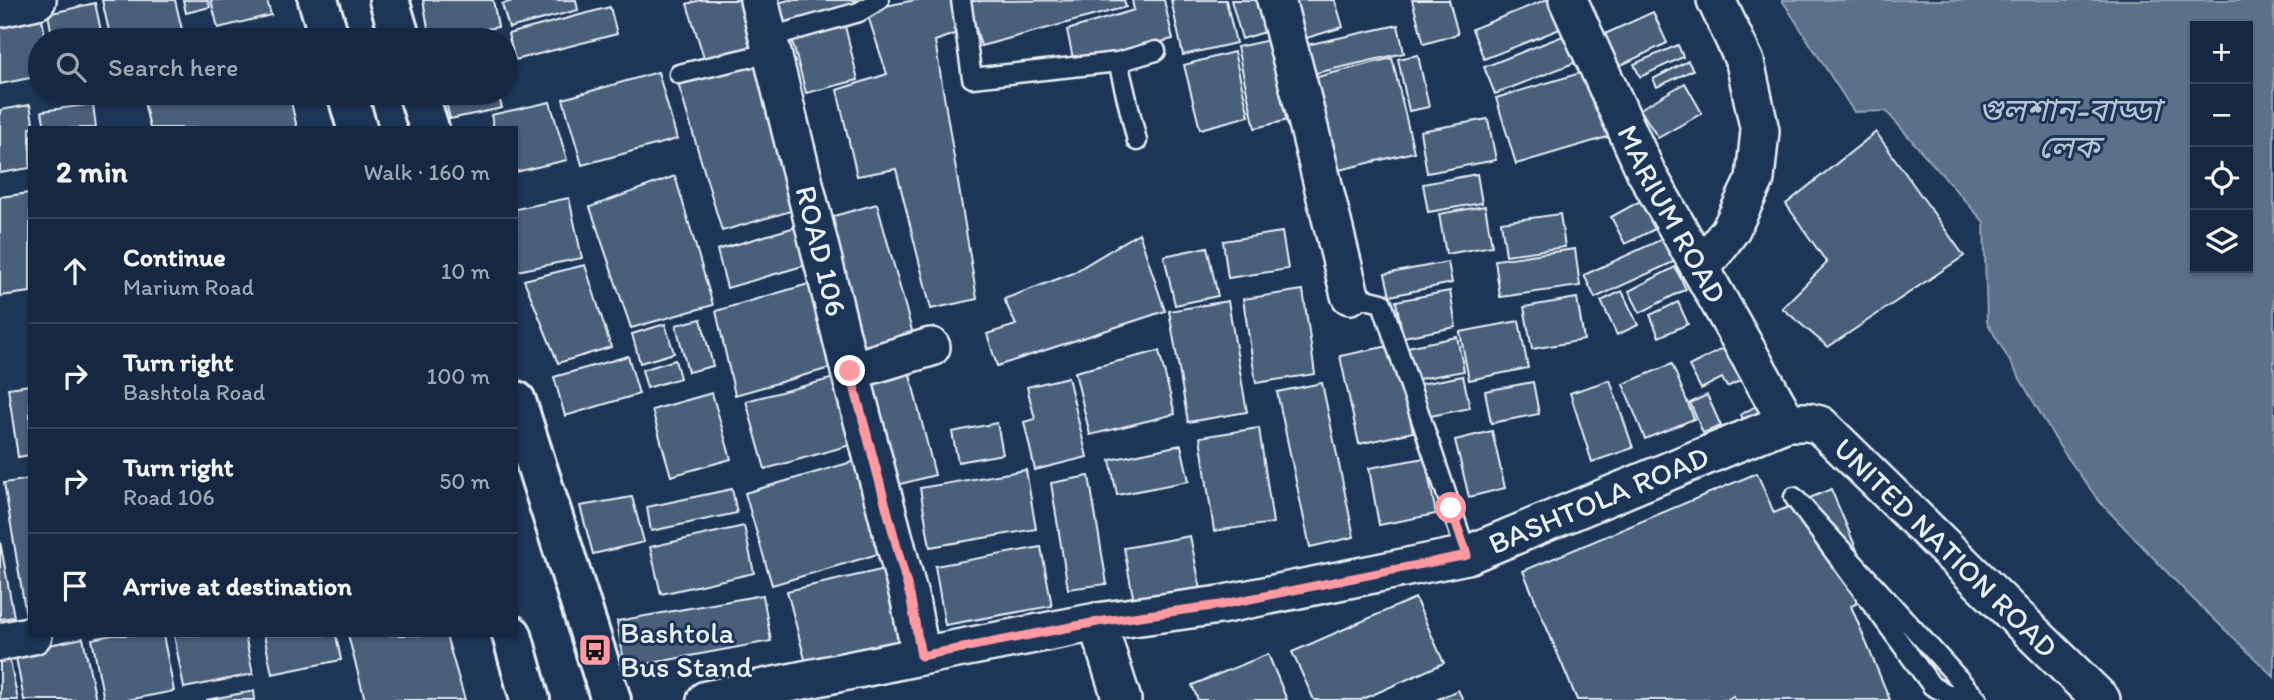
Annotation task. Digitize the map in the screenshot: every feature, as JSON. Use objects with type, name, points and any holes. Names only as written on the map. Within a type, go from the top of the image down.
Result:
[{"type":"main road","points":[[317,0],[326,28]]},
{"type":"main road","points":[[388,0],[397,28]]},
{"type":"main road","points":[[350,105],[357,126]]},
{"type":"main road","points":[[422,105],[428,126]]},
{"type":"main road","points":[[518,407],[611,700]]},
{"type":"main road","points":[[513,637],[530,700]]},
{"type":"street","points":[[0,8],[37,0]]},
{"type":"street","name":"ROAD 106","points":[[759,0],[850,371],[911,600],[921,656]]},
{"type":"street","points":[[1276,0],[1350,295]]},
{"type":"street","name":"MARIUM ROAD","points":[[1568,0],[1646,172],[1701,269],[1804,423]]},
{"type":"street","points":[[1701,269],[1731,229],[1755,179],[1760,131],[1745,62],[1716,0]]},
{"type":"street","points":[[850,371],[931,347]]},
{"type":"street","name":"BASHTOLA ROAD","points":[[921,656],[1097,622],[1220,605],[1467,555],[1804,423]]},
{"type":"street","name":"UNITED NATION ROAD","points":[[1804,423],[2101,700]]},
{"type":"street","points":[[1097,622],[1122,700]]},
{"type":"street","points":[[0,642],[28,636]]},
{"type":"street","points":[[706,700],[921,656]]},
{"type":"lane","points":[[679,74],[771,45],[859,12],[879,0]]},
{"type":"lane","points":[[961,0],[972,78],[1118,62],[1156,51]]},
{"type":"lane","points":[[1118,62],[1137,141]]},
{"type":"lane","points":[[1350,295],[1382,303],[1467,555]]},
{"type":"lane","points":[[1960,700],[1932,686],[1794,497],[1978,700]]},
{"type":"water","name":"গুলশান-বাড্ডা লেক","points":[[1782,0],[2274,0],[2274,677],[2188,594],[2099,501],[2060,447],[1987,322],[1984,222],[1886,111],[1854,112]]},
{"type":"building","points":[[102,0],[175,0],[182,28],[108,28]]},
{"type":"building","points":[[183,0],[208,0],[210,7],[186,13]]},
{"type":"building","points":[[211,0],[267,0],[271,15],[218,28]]},
{"type":"building","points":[[423,0],[493,0],[498,27],[428,28]]},
{"type":"building","points":[[516,0],[576,0],[578,10],[509,28],[502,4]]},
{"type":"building","points":[[700,0],[748,0],[762,47],[706,64],[687,4]]},
{"type":"building","points":[[789,0],[859,0],[862,8],[777,31],[770,5]]},
{"type":"building","points":[[915,0],[956,0],[962,31],[935,41],[977,299],[931,309],[896,169],[857,176],[837,90],[887,74],[866,10]]},
{"type":"building","points":[[1124,0],[1126,7],[981,46],[968,1]]},
{"type":"building","points":[[1132,0],[1164,0],[1173,39],[1074,63],[1067,30],[1134,10]]},
{"type":"building","points":[[1171,0],[1226,0],[1236,43],[1183,55]]},
{"type":"building","points":[[1231,0],[1266,0],[1275,29],[1242,39]]},
{"type":"building","points":[[1288,0],[1335,0],[1343,27],[1300,40]]},
{"type":"building","points":[[1412,0],[1449,0],[1458,34],[1424,44]]},
{"type":"building","points":[[1545,0],[1554,0],[1565,27],[1484,59],[1472,29]]},
{"type":"building","points":[[95,3],[100,28],[51,28],[48,14]]},
{"type":"building","points":[[610,7],[617,34],[518,59],[518,31]]},
{"type":"building","points":[[1653,12],[1667,43],[1609,71],[1594,39]]},
{"type":"building","points":[[41,14],[44,28],[28,28],[28,78],[0,84],[0,22]]},
{"type":"building","points":[[1398,25],[1404,53],[1303,76],[1297,47]]},
{"type":"building","points":[[845,26],[858,80],[806,93],[792,40]]},
{"type":"building","points":[[1568,34],[1579,61],[1495,94],[1484,67]]},
{"type":"building","points":[[1283,37],[1301,117],[1255,128],[1237,47]]},
{"type":"building","points":[[1678,45],[1683,57],[1640,77],[1634,64]]},
{"type":"building","points":[[1234,52],[1249,116],[1200,129],[1184,65]]},
{"type":"building","points":[[1418,55],[1429,107],[1409,111],[1398,59]]},
{"type":"building","points":[[1392,58],[1414,152],[1331,172],[1309,79]]},
{"type":"building","points":[[758,60],[801,208],[722,231],[678,83]]},
{"type":"building","points":[[1688,61],[1693,70],[1657,87],[1653,79]]},
{"type":"building","points":[[1594,69],[1614,135],[1516,164],[1496,98]]},
{"type":"building","points":[[658,72],[677,139],[582,165],[563,99]]},
{"type":"building","points":[[1685,83],[1702,113],[1658,138],[1640,109]]},
{"type":"building","points":[[550,102],[567,160],[518,172],[518,126],[494,126],[491,115]]},
{"type":"building","points":[[30,105],[34,126],[28,126],[28,168],[0,173],[0,110]]},
{"type":"building","points":[[93,105],[96,126],[45,126],[42,111]]},
{"type":"building","points":[[145,105],[292,105],[297,126],[150,126]]},
{"type":"building","points":[[447,105],[501,105],[502,108],[450,119]]},
{"type":"building","points":[[1488,119],[1496,160],[1427,173],[1420,131]]},
{"type":"building","points":[[1876,132],[1964,256],[1828,347],[1782,308],[1827,263],[1786,204]]},
{"type":"building","points":[[1477,174],[1482,203],[1428,212],[1423,184]]},
{"type":"building","points":[[675,176],[713,305],[631,328],[590,207]]},
{"type":"building","points":[[28,193],[28,292],[0,296],[0,197]]},
{"type":"building","points":[[569,198],[582,258],[518,271],[518,209]]},
{"type":"building","points":[[1640,201],[1655,229],[1625,244],[1611,217]]},
{"type":"building","points":[[877,204],[914,338],[860,352],[823,219]]},
{"type":"building","points":[[1485,206],[1492,246],[1446,254],[1439,214]]},
{"type":"building","points":[[1560,214],[1565,247],[1506,255],[1501,222]]},
{"type":"building","points":[[809,223],[820,261],[727,288],[717,250]]},
{"type":"building","points":[[1282,232],[1288,269],[1228,278],[1223,241]]},
{"type":"building","points":[[1139,233],[1165,311],[997,366],[987,334],[1016,325],[1004,299],[1071,274]]},
{"type":"building","points":[[1671,235],[1682,258],[1595,298],[1584,275]]},
{"type":"building","points":[[1207,247],[1218,296],[1175,305],[1164,256]]},
{"type":"building","points":[[1575,249],[1580,286],[1500,297],[1495,260]]},
{"type":"building","points":[[1448,262],[1452,283],[1390,296],[1385,274]]},
{"type":"building","points":[[585,265],[611,347],[558,363],[524,280]]},
{"type":"building","points":[[1675,267],[1686,289],[1640,313],[1629,291]]},
{"type":"building","points":[[812,283],[837,366],[735,395],[716,311]]},
{"type":"building","points":[[1303,290],[1315,374],[1256,383],[1243,299]]},
{"type":"building","points":[[1450,291],[1456,327],[1403,337],[1396,301]]},
{"type":"building","points":[[1622,291],[1638,325],[1617,335],[1601,301]]},
{"type":"building","points":[[1577,298],[1584,340],[1532,349],[1524,307]]},
{"type":"building","points":[[1228,301],[1247,412],[1188,422],[1169,311]]},
{"type":"building","points":[[1678,302],[1688,324],[1659,337],[1650,315]]},
{"type":"building","points":[[701,319],[713,366],[688,372],[676,325]]},
{"type":"building","points":[[1519,321],[1528,368],[1469,380],[1460,332]]},
{"type":"building","points":[[665,324],[674,353],[640,363],[632,334]]},
{"type":"building","points":[[1457,337],[1464,371],[1413,380],[1407,347]]},
{"type":"building","points":[[1394,345],[1413,432],[1359,444],[1340,356]]},
{"type":"building","points":[[1726,347],[1742,380],[1727,387],[1722,378],[1701,389],[1689,366]]},
{"type":"building","points":[[1159,351],[1175,414],[1090,435],[1075,372]]},
{"type":"building","points":[[628,356],[639,394],[565,416],[554,377]]},
{"type":"building","points":[[675,360],[680,378],[647,388],[642,370]]},
{"type":"building","points":[[1672,364],[1694,419],[1645,439],[1623,384]]},
{"type":"building","points":[[909,371],[935,475],[893,486],[867,381]]},
{"type":"building","points":[[842,376],[861,442],[765,469],[746,401]]},
{"type":"building","points":[[1463,376],[1470,408],[1421,418],[1415,385]]},
{"type":"building","points":[[1068,377],[1087,457],[1035,470],[1024,422],[1035,419],[1027,387]]},
{"type":"building","points":[[1610,380],[1633,448],[1592,462],[1570,393]]},
{"type":"building","points":[[1533,382],[1539,414],[1491,423],[1485,391]]},
{"type":"building","points":[[1322,383],[1354,537],[1310,547],[1277,392]]},
{"type":"building","points":[[28,385],[28,455],[18,457],[8,388]]},
{"type":"building","points":[[712,393],[731,459],[671,476],[652,410]]},
{"type":"building","points":[[1707,395],[1721,426],[1703,433],[1690,403]]},
{"type":"building","points":[[1758,405],[1768,421],[1749,432],[1740,415]]},
{"type":"building","points":[[997,423],[1003,454],[958,462],[952,432]]},
{"type":"building","points":[[1259,428],[1273,523],[1214,531],[1200,437]]},
{"type":"building","points":[[1492,431],[1505,488],[1469,497],[1455,440]]},
{"type":"building","points":[[1181,445],[1189,481],[1117,495],[1110,460]]},
{"type":"building","points":[[869,457],[895,549],[772,585],[745,493]]},
{"type":"building","points":[[1425,458],[1436,514],[1379,525],[1369,468]]},
{"type":"building","points":[[1026,470],[1036,529],[930,547],[920,488]]},
{"type":"building","points":[[1757,473],[1774,513],[1831,489],[1876,595],[1851,606],[1890,700],[1735,700],[1733,696],[1727,700],[1577,700],[1523,571]]},
{"type":"building","points":[[1089,476],[1107,584],[1068,589],[1051,483]]},
{"type":"building","points":[[28,479],[28,615],[26,615],[4,483]]},
{"type":"building","points":[[732,489],[737,513],[651,531],[647,507]]},
{"type":"building","points":[[632,497],[644,542],[593,554],[580,506]]},
{"type":"building","points":[[744,526],[754,573],[661,594],[650,547]]},
{"type":"building","points":[[1190,536],[1201,590],[1134,602],[1124,548]]},
{"type":"building","points":[[0,541],[14,617],[0,619]]},
{"type":"building","points":[[1041,547],[1052,606],[945,625],[935,566]]},
{"type":"building","points":[[890,568],[907,646],[806,663],[787,591]]},
{"type":"building","points":[[763,595],[771,641],[625,668],[617,621]]},
{"type":"building","points":[[1415,598],[1444,663],[1361,700],[1314,700],[1292,652]]},
{"type":"building","points":[[163,637],[174,691],[128,700],[104,700],[92,639]]},
{"type":"building","points":[[174,637],[245,637],[253,674],[184,688]]},
{"type":"building","points":[[264,637],[336,637],[341,660],[272,674]]},
{"type":"building","points":[[349,637],[447,637],[465,700],[365,700]]},
{"type":"building","points":[[83,638],[96,700],[24,700],[15,652]]},
{"type":"building","points":[[8,651],[18,700],[0,700],[0,653]]},
{"type":"building","points":[[1268,654],[1287,700],[1198,700],[1192,685]]},
{"type":"building","points":[[1458,690],[1463,700],[1436,700]]},
{"type":"building","points":[[254,691],[255,700],[206,700]]},
{"type":"place","name":"Bashtola Bus Stand","points":[[595,650]]},
{"type":"route","points":[[850,371],[911,600],[921,656],[1097,622],[1220,605],[1467,555],[1451,508]]}]
